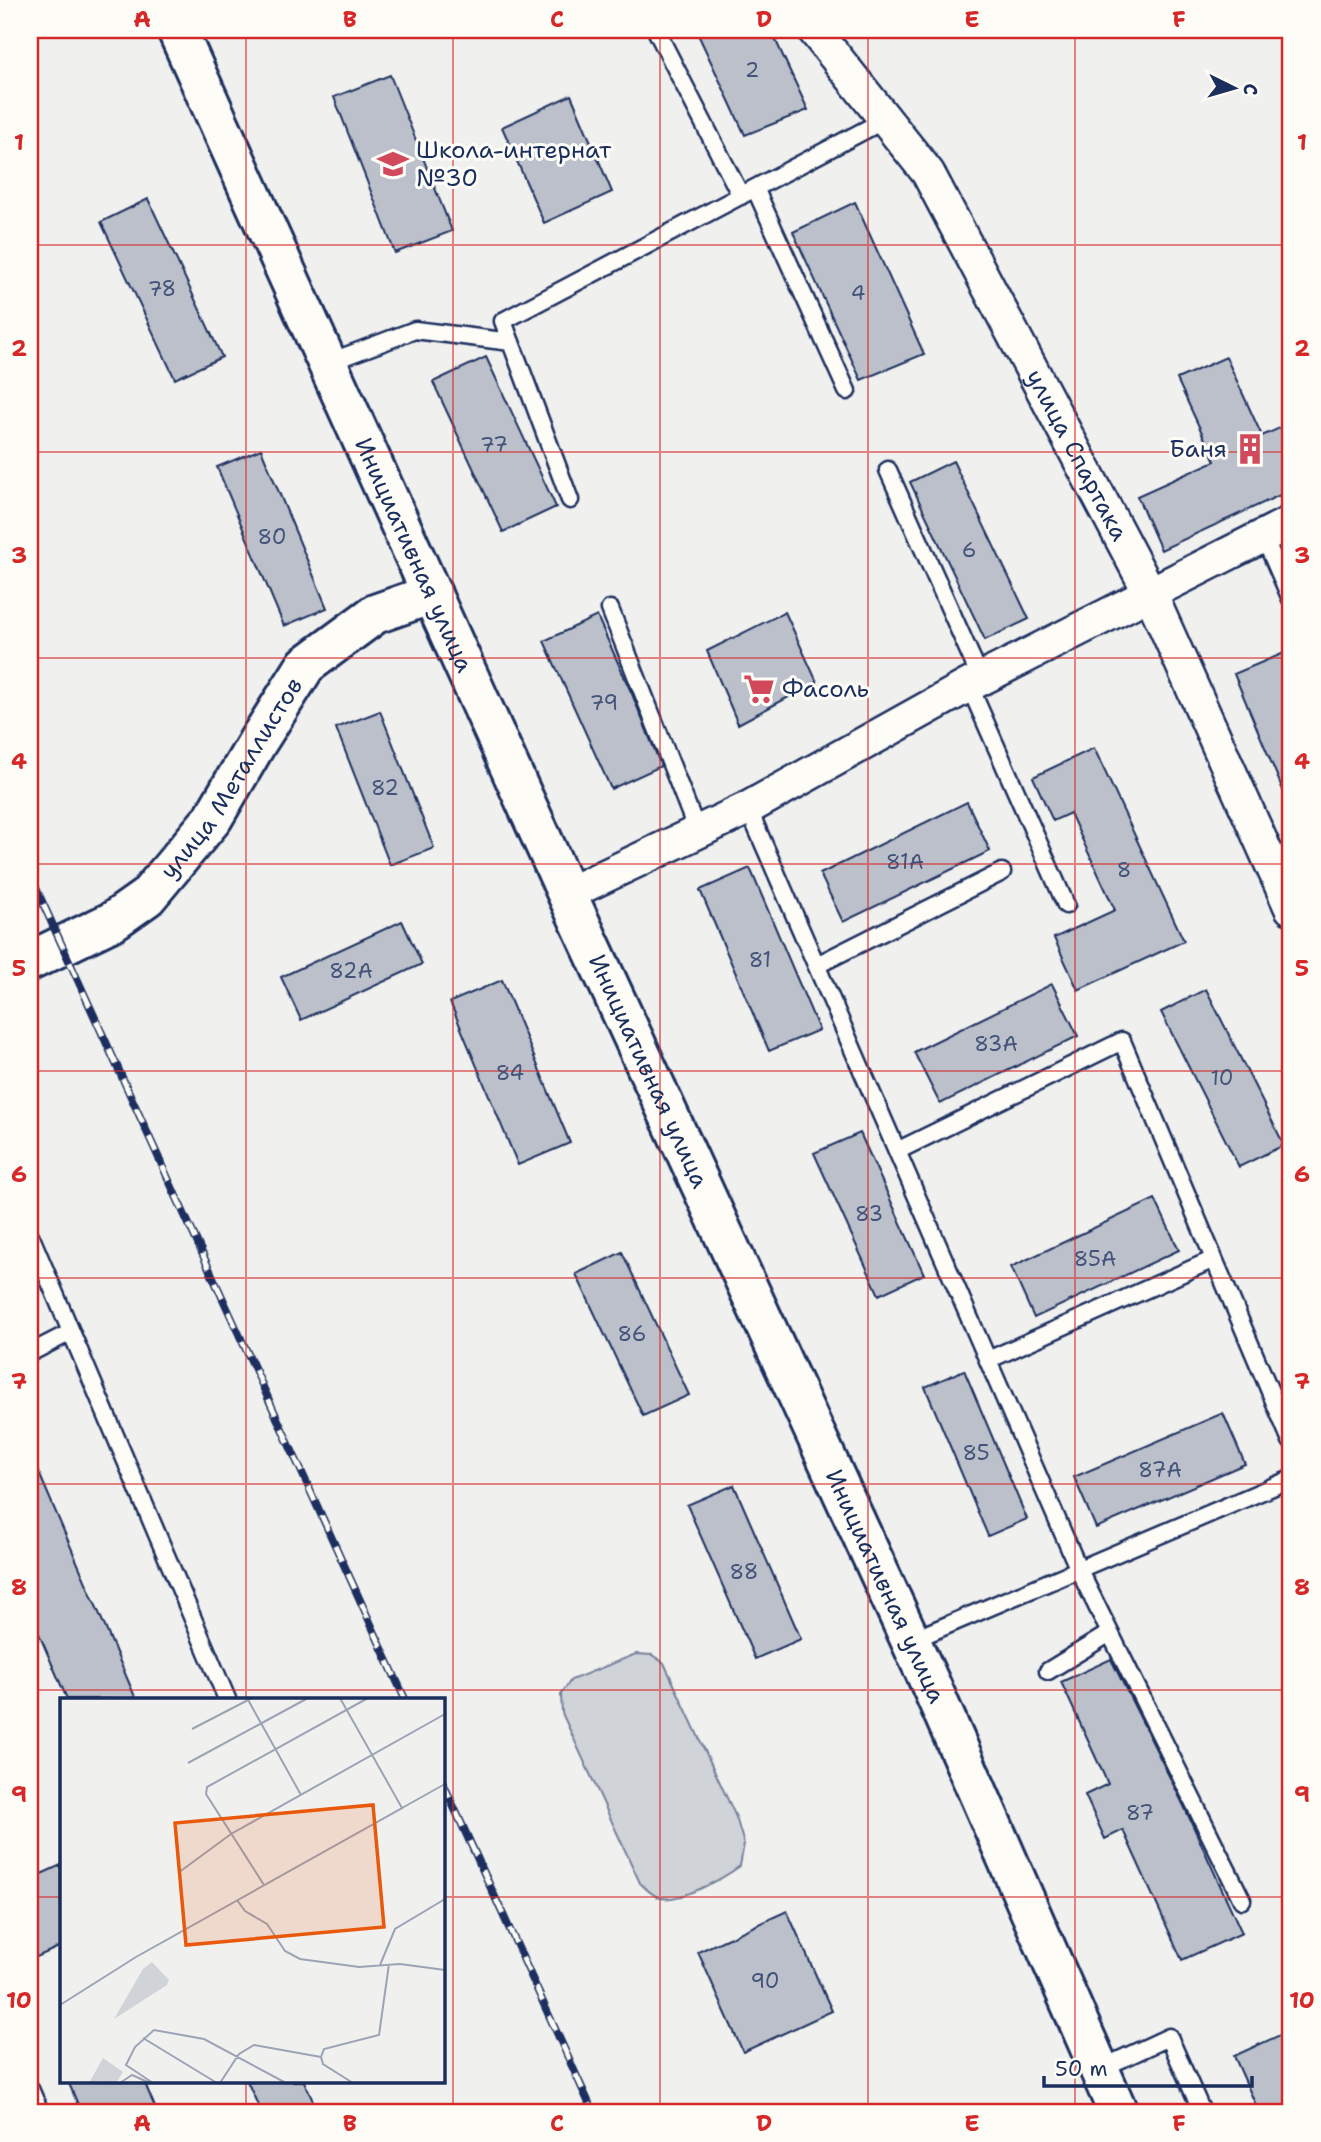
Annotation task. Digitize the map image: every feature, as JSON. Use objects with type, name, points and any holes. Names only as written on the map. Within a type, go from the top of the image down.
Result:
[{"type":"main road","name":"Инициативная улица","points":[[177,30],[910,1641],[1118,2112]]},
{"type":"main road","name":"улица Металлистов","points":[[30,961],[113,920],[147,897],[213,818],[306,665],[375,614],[432,594]]},
{"type":"street","name":"улица Спартака","points":[[814,30],[928,173],[1150,593],[1291,908]]},
{"type":"street","points":[[568,894],[748,808],[975,682],[1291,522]]},
{"type":"lane","points":[[656,30],[748,192],[847,391]]},
{"type":"lane","points":[[570,500],[503,321],[886,119]]},
{"type":"lane","points":[[327,362],[415,330],[511,342]]},
{"type":"lane","points":[[888,470],[1066,905]]},
{"type":"lane","points":[[1264,537],[1291,599]]},
{"type":"lane","points":[[610,609],[698,833]]},
{"type":"lane","points":[[748,808],[1079,1570],[1242,1900]]},
{"type":"lane","points":[[817,965],[1002,873]]},
{"type":"lane","points":[[897,1151],[1122,1041],[1291,1441]]},
{"type":"lane","points":[[30,1236],[227,1698]]},
{"type":"lane","points":[[988,1360],[1214,1259]]},
{"type":"lane","points":[[30,1353],[71,1332]]},
{"type":"lane","points":[[910,1641],[1291,1479]]},
{"type":"lane","points":[[1048,1671],[1110,1633]]},
{"type":"lane","points":[[1100,2068],[1169,2037],[1202,2112]]},
{"type":"lane","points":[[30,2089],[40,2112]]},
{"type":"shaded area","points":[[636,1654],[652,1655],[664,1663],[736,1817],[744,1844],[740,1866],[712,1883],[677,1897],[658,1897],[640,1883],[562,1713],[561,1694],[571,1680]]},
{"type":"building","points":[[696,30],[771,30],[808,110],[745,135]]},
{"type":"building","name":"Школа-интернат №30","points":[[390,75],[452,231],[395,253],[334,97]]},
{"type":"building","points":[[571,95],[612,192],[544,223],[502,127]]},
{"type":"building","points":[[148,199],[222,357],[175,379],[101,222]]},
{"type":"building","points":[[855,202],[924,354],[861,380],[793,232]]},
{"type":"building","points":[[486,357],[556,507],[503,532],[433,382]]},
{"type":"building","name":"Баня","points":[[1226,357],[1262,436],[1291,423],[1291,490],[1161,550],[1137,496],[1215,461],[1177,379]]},
{"type":"building","points":[[261,449],[327,608],[284,626],[217,467]]},
{"type":"building","points":[[953,461],[1029,619],[985,640],[910,482]]},
{"type":"building","points":[[785,612],[817,682],[738,724],[707,651]]},
{"type":"building","points":[[597,616],[661,766],[611,789],[544,641]]},
{"type":"building","points":[[1284,653],[1291,670],[1291,809],[1234,674]]},
{"type":"building","points":[[380,711],[434,848],[390,865],[336,728]]},
{"type":"building","points":[[1094,748],[1184,941],[1078,990],[1054,938],[1115,910],[1070,813],[1053,821],[1033,777]]},
{"type":"building","points":[[967,802],[990,851],[843,922],[820,874]]},
{"type":"building","points":[[750,868],[819,1030],[769,1051],[700,890]]},
{"type":"building","points":[[402,921],[422,964],[301,1020],[281,977]]},
{"type":"building","points":[[502,980],[570,1143],[518,1165],[450,1002]]},
{"type":"building","points":[[1052,984],[1078,1036],[940,1104],[914,1052]]},
{"type":"building","points":[[1206,989],[1284,1145],[1239,1167],[1161,1012]]},
{"type":"building","points":[[860,1133],[924,1274],[879,1295],[814,1153]]},
{"type":"building","points":[[1155,1199],[1179,1250],[1034,1318],[1011,1267]]},
{"type":"building","points":[[622,1252],[689,1395],[643,1416],[576,1274]]},
{"type":"building","points":[[964,1370],[1027,1519],[988,1536],[925,1387]]},
{"type":"building","points":[[1223,1413],[1245,1464],[1096,1528],[1074,1477]]},
{"type":"building","points":[[30,1452],[136,1698],[67,1698],[30,1613]]},
{"type":"building","points":[[734,1485],[801,1639],[755,1659],[687,1505]]},
{"type":"building","points":[[1111,1659],[1184,1806],[1242,1933],[1182,1960],[1123,1830],[1105,1839],[1085,1795],[1108,1784],[1061,1682]]},
{"type":"building","points":[[60,1865],[60,1946],[30,1960],[30,1879]]},
{"type":"building","points":[[787,1911],[832,2011],[743,2052],[698,1952]]},
{"type":"building","points":[[1291,2030],[1291,2112],[1259,2112],[1234,2056]]},
{"type":"building","points":[[68,2082],[144,2082],[157,2112],[81,2112]]},
{"type":"building","points":[[247,2082],[304,2082],[318,2112],[261,2112]]},
{"type":"railway","points":[[30,875],[405,1698]]},
{"type":"railway","points":[[444,1785],[593,2112]]},
{"type":"place","name":"Школа-интернат №30","points":[[393,164]]},
{"type":"place","name":"Баня","points":[[1250,449]]},
{"type":"place","name":"Фасоль","points":[[759,689]]}]
